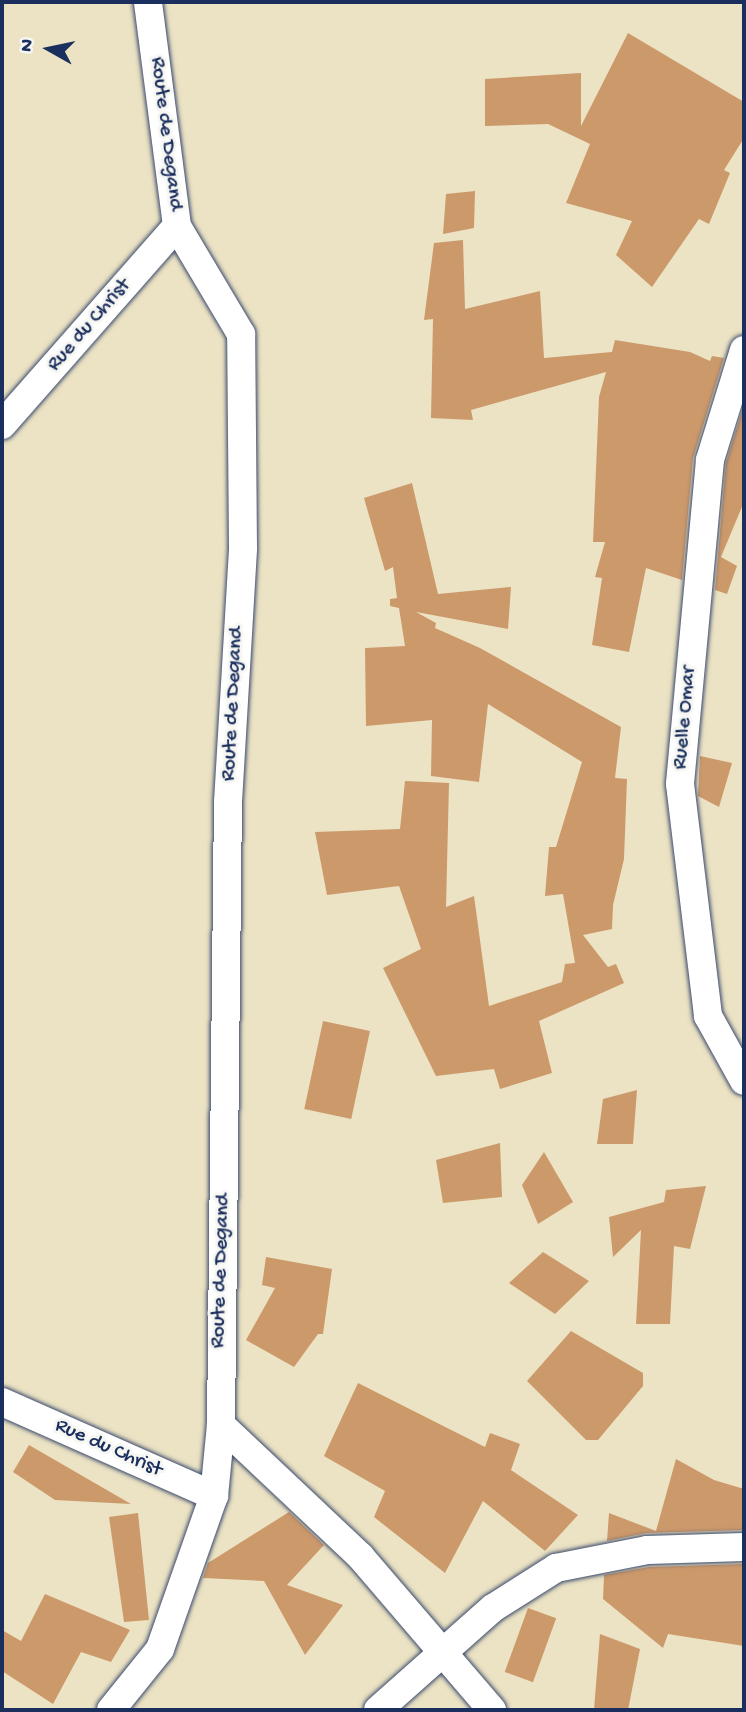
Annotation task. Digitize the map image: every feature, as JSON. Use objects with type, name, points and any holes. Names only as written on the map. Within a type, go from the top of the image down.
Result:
[{"type":"street","name":"Route de Degand","points":[[111,1710],[160,1649],[214,1496],[220,1425],[228,802],[243,548],[241,334],[177,226],[148,2]]},
{"type":"street","name":"Rue du Christ","points":[[2,425],[177,226]]},
{"type":"street","name":"Ruelle Omar","points":[[744,350],[709,460],[680,784],[708,1016],[744,1081]]},
{"type":"street","name":"Rue du Christ","points":[[2,1402],[214,1496]]},
{"type":"street","points":[[220,1425],[360,1556],[492,1710]]},
{"type":"street","points":[[378,1710],[440,1651],[493,1608],[556,1568],[647,1550],[744,1547]]},
{"type":"building","points":[[628,33],[744,102],[744,138],[724,170],[730,173],[709,224],[699,219],[652,287],[616,255],[632,221],[566,203],[590,144],[548,124],[485,126],[485,79],[581,73],[581,126]]},
{"type":"building","points":[[475,191],[474,228],[443,234],[446,194]]},
{"type":"building","points":[[463,240],[465,309],[540,291],[544,358],[612,352],[615,340],[690,352],[710,361],[712,356],[724,358],[693,458],[682,580],[646,568],[629,652],[592,645],[602,578],[595,577],[605,542],[593,542],[599,397],[606,372],[471,410],[473,420],[431,418],[433,319],[424,320],[434,243]]},
{"type":"building","points":[[744,405],[744,502],[721,557],[737,566],[727,594],[715,590],[726,463]]},
{"type":"building","points":[[412,483],[438,594],[511,587],[508,629],[416,612],[436,623],[435,628],[480,648],[621,727],[615,778],[627,779],[624,859],[613,905],[612,929],[583,935],[608,967],[616,964],[624,983],[539,1021],[552,1073],[500,1089],[494,1069],[436,1076],[383,968],[421,949],[399,886],[327,895],[315,832],[400,829],[405,781],[449,783],[446,907],[474,896],[489,1006],[562,982],[565,964],[575,963],[563,894],[545,896],[549,847],[556,847],[582,762],[488,704],[479,782],[431,776],[432,720],[366,726],[365,648],[405,646],[399,608],[390,606],[390,599],[397,598],[393,567],[385,571],[364,498]]},
{"type":"building","points":[[700,756],[732,763],[719,807],[698,796]]},
{"type":"building","points":[[323,1021],[370,1031],[351,1119],[304,1109]]},
{"type":"building","points":[[637,1090],[633,1144],[597,1144],[603,1099]]},
{"type":"building","points":[[500,1143],[502,1197],[443,1203],[436,1160]]},
{"type":"building","points":[[544,1152],[573,1202],[538,1224],[522,1185]]},
{"type":"building","points":[[706,1186],[690,1249],[674,1246],[670,1324],[636,1324],[641,1230],[613,1257],[609,1217],[664,1202],[666,1190]]},
{"type":"building","points":[[543,1252],[589,1281],[555,1314],[509,1283]]},
{"type":"building","points":[[266,1257],[332,1269],[323,1334],[318,1334],[294,1367],[246,1340],[275,1288],[262,1285]]},
{"type":"building","points":[[571,1331],[643,1373],[643,1386],[598,1440],[586,1440],[527,1381]]},
{"type":"building","points":[[358,1383],[485,1447],[490,1433],[520,1444],[511,1470],[578,1515],[545,1551],[483,1501],[445,1573],[374,1517],[385,1491],[324,1456]]},
{"type":"building","points":[[29,1445],[131,1504],[55,1500],[13,1472]]},
{"type":"building","points":[[676,1459],[714,1480],[744,1489],[744,1530],[646,1533],[607,1541],[609,1513],[656,1531]]},
{"type":"building","points":[[289,1512],[324,1545],[287,1585],[343,1605],[305,1655],[264,1581],[203,1578],[208,1563]]},
{"type":"building","points":[[138,1513],[149,1620],[124,1622],[109,1517]]},
{"type":"building","points":[[744,1564],[744,1646],[668,1634],[663,1648],[603,1599],[604,1575],[649,1567]]},
{"type":"building","points":[[45,1594],[130,1630],[111,1662],[81,1652],[53,1704],[2,1671],[2,1630],[21,1641]]},
{"type":"building","points":[[528,1608],[556,1618],[533,1682],[505,1672]]},
{"type":"building","points":[[600,1634],[640,1649],[628,1710],[594,1710]]}]
